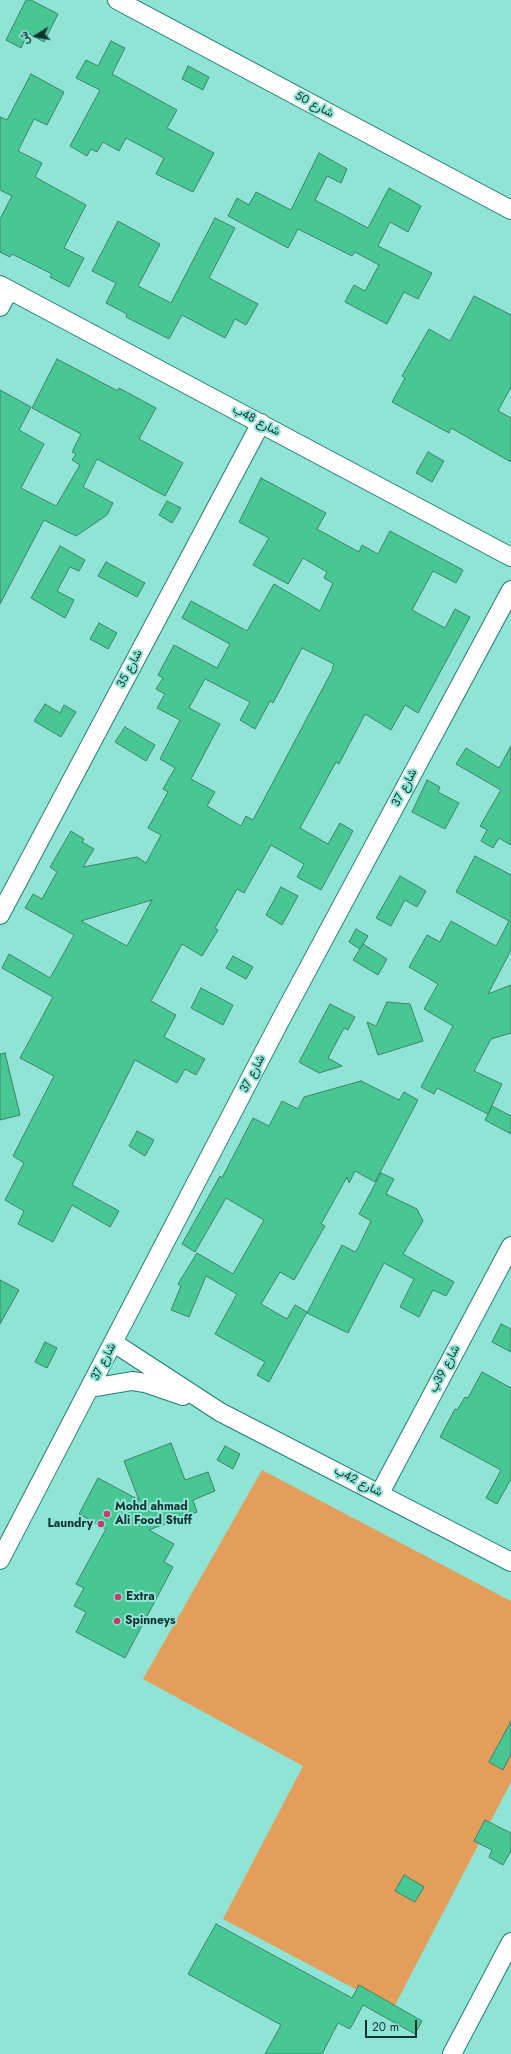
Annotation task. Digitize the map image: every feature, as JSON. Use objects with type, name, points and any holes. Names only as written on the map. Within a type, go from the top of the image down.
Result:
[{"type":"street","name":"شارع 50","points":[[118,0],[511,210]]},
{"type":"street","points":[[0,307],[5,288]]},
{"type":"street","name":"شارع 48ب","points":[[5,288],[511,557]]},
{"type":"street","name":"شارع 35","points":[[0,915],[261,423]]},
{"type":"street","name":"شارع 37","points":[[0,1560],[91,1388],[280,1021],[511,590]]},
{"type":"street","name":"شارع 39ب","points":[[380,1493],[511,1246]]},
{"type":"street","name":"شارع 42ب","points":[[114,1343],[155,1368],[205,1403],[511,1562]]},
{"type":"street","name":"شارع 42ب","points":[[91,1388],[132,1381],[205,1403]]},
{"type":"street","points":[[452,2054],[511,1942]]},
{"type":"shaded area","points":[[262,1470],[511,1601],[511,1782],[393,2009],[223,1919],[303,1766],[143,1679]]},
{"type":"building","points":[[26,0],[31,0],[58,14],[44,42],[28,33],[21,48],[6,40]]},
{"type":"building","points":[[111,41],[125,48],[112,74],[177,110],[167,128],[214,153],[193,192],[156,174],[164,158],[126,138],[119,151],[103,142],[97,152],[91,149],[87,156],[70,146],[100,90],[76,78],[86,60],[98,66]]},
{"type":"building","points":[[188,66],[209,77],[203,90],[182,79]]},
{"type":"building","points":[[31,74],[64,92],[47,125],[34,119],[18,151],[42,163],[35,177],[86,205],[64,248],[84,258],[69,287],[50,277],[52,274],[12,254],[10,257],[0,252],[0,219],[12,196],[0,190],[0,117],[7,120]]},
{"type":"building","points":[[319,153],[347,169],[341,183],[327,176],[315,200],[368,228],[389,188],[421,206],[408,232],[390,222],[378,246],[432,273],[418,299],[404,292],[387,324],[345,302],[354,285],[365,291],[379,265],[355,252],[352,256],[298,229],[288,248],[228,216],[237,198],[249,205],[256,192],[291,210]]},
{"type":"building","points":[[215,218],[235,228],[209,278],[258,304],[246,325],[235,319],[225,338],[182,315],[169,339],[126,317],[127,314],[106,303],[116,283],[92,271],[118,221],[160,244],[138,286],[171,303]]},
{"type":"building","points":[[474,296],[511,315],[511,387],[498,411],[511,418],[511,462],[451,428],[449,433],[392,402],[405,378],[402,376],[429,329],[450,341]]},
{"type":"building","points":[[57,359],[118,391],[119,388],[156,408],[139,439],[183,463],[165,496],[97,459],[83,487],[113,503],[107,515],[76,536],[44,520],[0,604],[0,390],[31,407],[19,430],[44,444],[21,488],[56,506],[80,465],[72,460],[76,454],[72,452],[81,434],[32,408]]},
{"type":"building","points":[[428,452],[444,461],[432,482],[416,473]]},
{"type":"building","points":[[261,478],[326,513],[317,529],[359,552],[362,545],[378,554],[390,531],[463,570],[456,583],[433,571],[412,610],[445,628],[455,609],[470,617],[418,713],[405,705],[391,730],[365,714],[339,764],[336,762],[300,828],[328,844],[340,823],[353,831],[321,890],[297,877],[304,864],[271,845],[244,893],[237,889],[215,928],[218,930],[202,956],[182,944],[151,1001],[176,1015],[164,1037],[205,1059],[196,1075],[185,1069],[177,1083],[135,1060],[72,1185],[119,1211],[110,1227],[72,1205],[53,1242],[18,1224],[24,1211],[5,1200],[24,1163],[13,1156],[54,1076],[20,1058],[53,997],[2,968],[9,954],[50,978],[74,935],[25,908],[33,894],[42,899],[57,872],[50,867],[71,831],[84,839],[82,842],[94,849],[83,867],[137,857],[146,863],[161,835],[148,828],[168,792],[163,789],[175,768],[160,759],[180,720],[157,708],[165,694],[156,689],[163,678],[158,675],[174,645],[217,668],[230,644],[182,618],[191,601],[247,631],[274,584],[320,611],[333,583],[324,578],[327,572],[303,558],[288,584],[253,565],[269,538],[239,522]],"holes":[[[302,648],[334,664],[333,669],[253,820],[246,816],[241,826],[207,806],[215,792],[191,779],[220,724],[189,708],[205,679],[250,702],[240,720],[255,729],[270,701],[273,703]],[[152,900],[127,946],[81,921]]]},
{"type":"building","points":[[167,501],[181,508],[172,523],[159,515]]},
{"type":"building","points":[[60,546],[85,560],[79,571],[70,567],[57,591],[74,600],[65,618],[31,598]]},
{"type":"building","points":[[106,562],[145,583],[137,597],[98,576]]},
{"type":"building","points":[[99,623],[117,633],[108,649],[90,639]]},
{"type":"building","points":[[45,704],[60,713],[64,705],[76,712],[61,737],[34,721]]},
{"type":"building","points":[[125,727],[155,745],[146,761],[115,742]]},
{"type":"building","points":[[511,746],[511,845],[499,838],[493,848],[481,841],[487,830],[480,826],[501,790],[456,764],[466,748],[499,768]]},
{"type":"building","points":[[427,780],[440,787],[438,792],[459,803],[445,829],[412,812]]},
{"type":"building","points":[[475,856],[511,875],[511,950],[488,994],[511,985],[511,1033],[491,1039],[474,1071],[502,1084],[488,1114],[437,1088],[434,1094],[421,1087],[453,1026],[424,1009],[438,984],[409,967],[427,935],[440,942],[451,921],[496,946],[509,921],[456,892]]},
{"type":"building","points":[[400,876],[426,891],[417,907],[405,900],[391,926],[376,918]]},
{"type":"building","points":[[281,887],[298,896],[282,925],[266,915]]},
{"type":"building","points":[[356,929],[368,936],[360,949],[349,942]]},
{"type":"building","points":[[363,944],[387,959],[378,975],[353,960]]},
{"type":"building","points":[[233,956],[253,967],[246,979],[226,968]]},
{"type":"building","points":[[201,988],[233,1005],[223,1025],[191,1008]]},
{"type":"building","points":[[387,1002],[410,1004],[423,1041],[378,1055],[367,1022],[376,1026]]},
{"type":"building","points":[[330,1004],[355,1017],[348,1030],[344,1028],[328,1058],[342,1066],[319,1073],[299,1062]]},
{"type":"building","points":[[5,1053],[20,1115],[0,1120],[0,1054]]},
{"type":"building","points":[[361,1081],[399,1100],[404,1092],[418,1100],[375,1182],[355,1171],[349,1183],[347,1177],[321,1224],[325,1226],[294,1280],[280,1272],[261,1304],[287,1319],[295,1305],[307,1312],[269,1382],[257,1375],[265,1362],[215,1334],[237,1294],[206,1276],[189,1317],[171,1310],[181,1286],[178,1284],[197,1253],[233,1274],[264,1220],[226,1198],[195,1252],[182,1244],[220,1176],[222,1178],[253,1118],[269,1126],[282,1101],[298,1109],[304,1097]]},
{"type":"building","points":[[492,1106],[511,1116],[511,1134],[485,1120]]},
{"type":"building","points":[[137,1131],[154,1140],[145,1156],[129,1146]]},
{"type":"building","points":[[381,1173],[394,1179],[386,1194],[417,1209],[423,1221],[403,1254],[454,1282],[446,1296],[433,1290],[419,1317],[400,1307],[414,1279],[384,1263],[348,1333],[307,1313],[342,1245],[355,1252],[358,1248],[371,1221],[359,1214]]},
{"type":"building","points":[[0,1280],[19,1290],[0,1324]]},
{"type":"building","points":[[501,1324],[511,1329],[511,1352],[492,1342]]},
{"type":"building","points":[[45,1342],[57,1348],[47,1368],[35,1362]]},
{"type":"building","points":[[482,1372],[511,1388],[511,1479],[497,1504],[486,1498],[501,1470],[440,1437],[455,1409],[457,1410],[465,1397],[468,1398]]},
{"type":"building","points":[[171,1443],[185,1480],[208,1472],[215,1491],[193,1500],[197,1512],[149,1530],[174,1544],[164,1562],[173,1567],[125,1658],[76,1632],[86,1612],[74,1606],[84,1588],[76,1584],[106,1529],[79,1514],[98,1478],[139,1500],[124,1461]]},
{"type":"building","points":[[225,1446],[240,1454],[233,1469],[217,1460]]},
{"type":"building","points":[[511,1721],[511,1754],[503,1770],[489,1762]]},
{"type":"building","points":[[485,1820],[511,1833],[511,1851],[503,1865],[489,1857],[492,1850],[474,1841]]},
{"type":"building","points":[[404,1875],[424,1887],[415,1902],[395,1891]]},
{"type":"building","points":[[216,1924],[352,1998],[359,1985],[422,2021],[415,2034],[363,2005],[350,2029],[338,2023],[322,2054],[265,2054],[281,2025],[188,1974]]},
{"type":"place","name":"Mohd ahmad Ali Food Stuff","points":[[107,1514]]},
{"type":"place","name":"Laundry","points":[[101,1524]]},
{"type":"place","name":"Extra","points":[[118,1597]]},
{"type":"place","name":"Spinneys","points":[[117,1621]]}]
